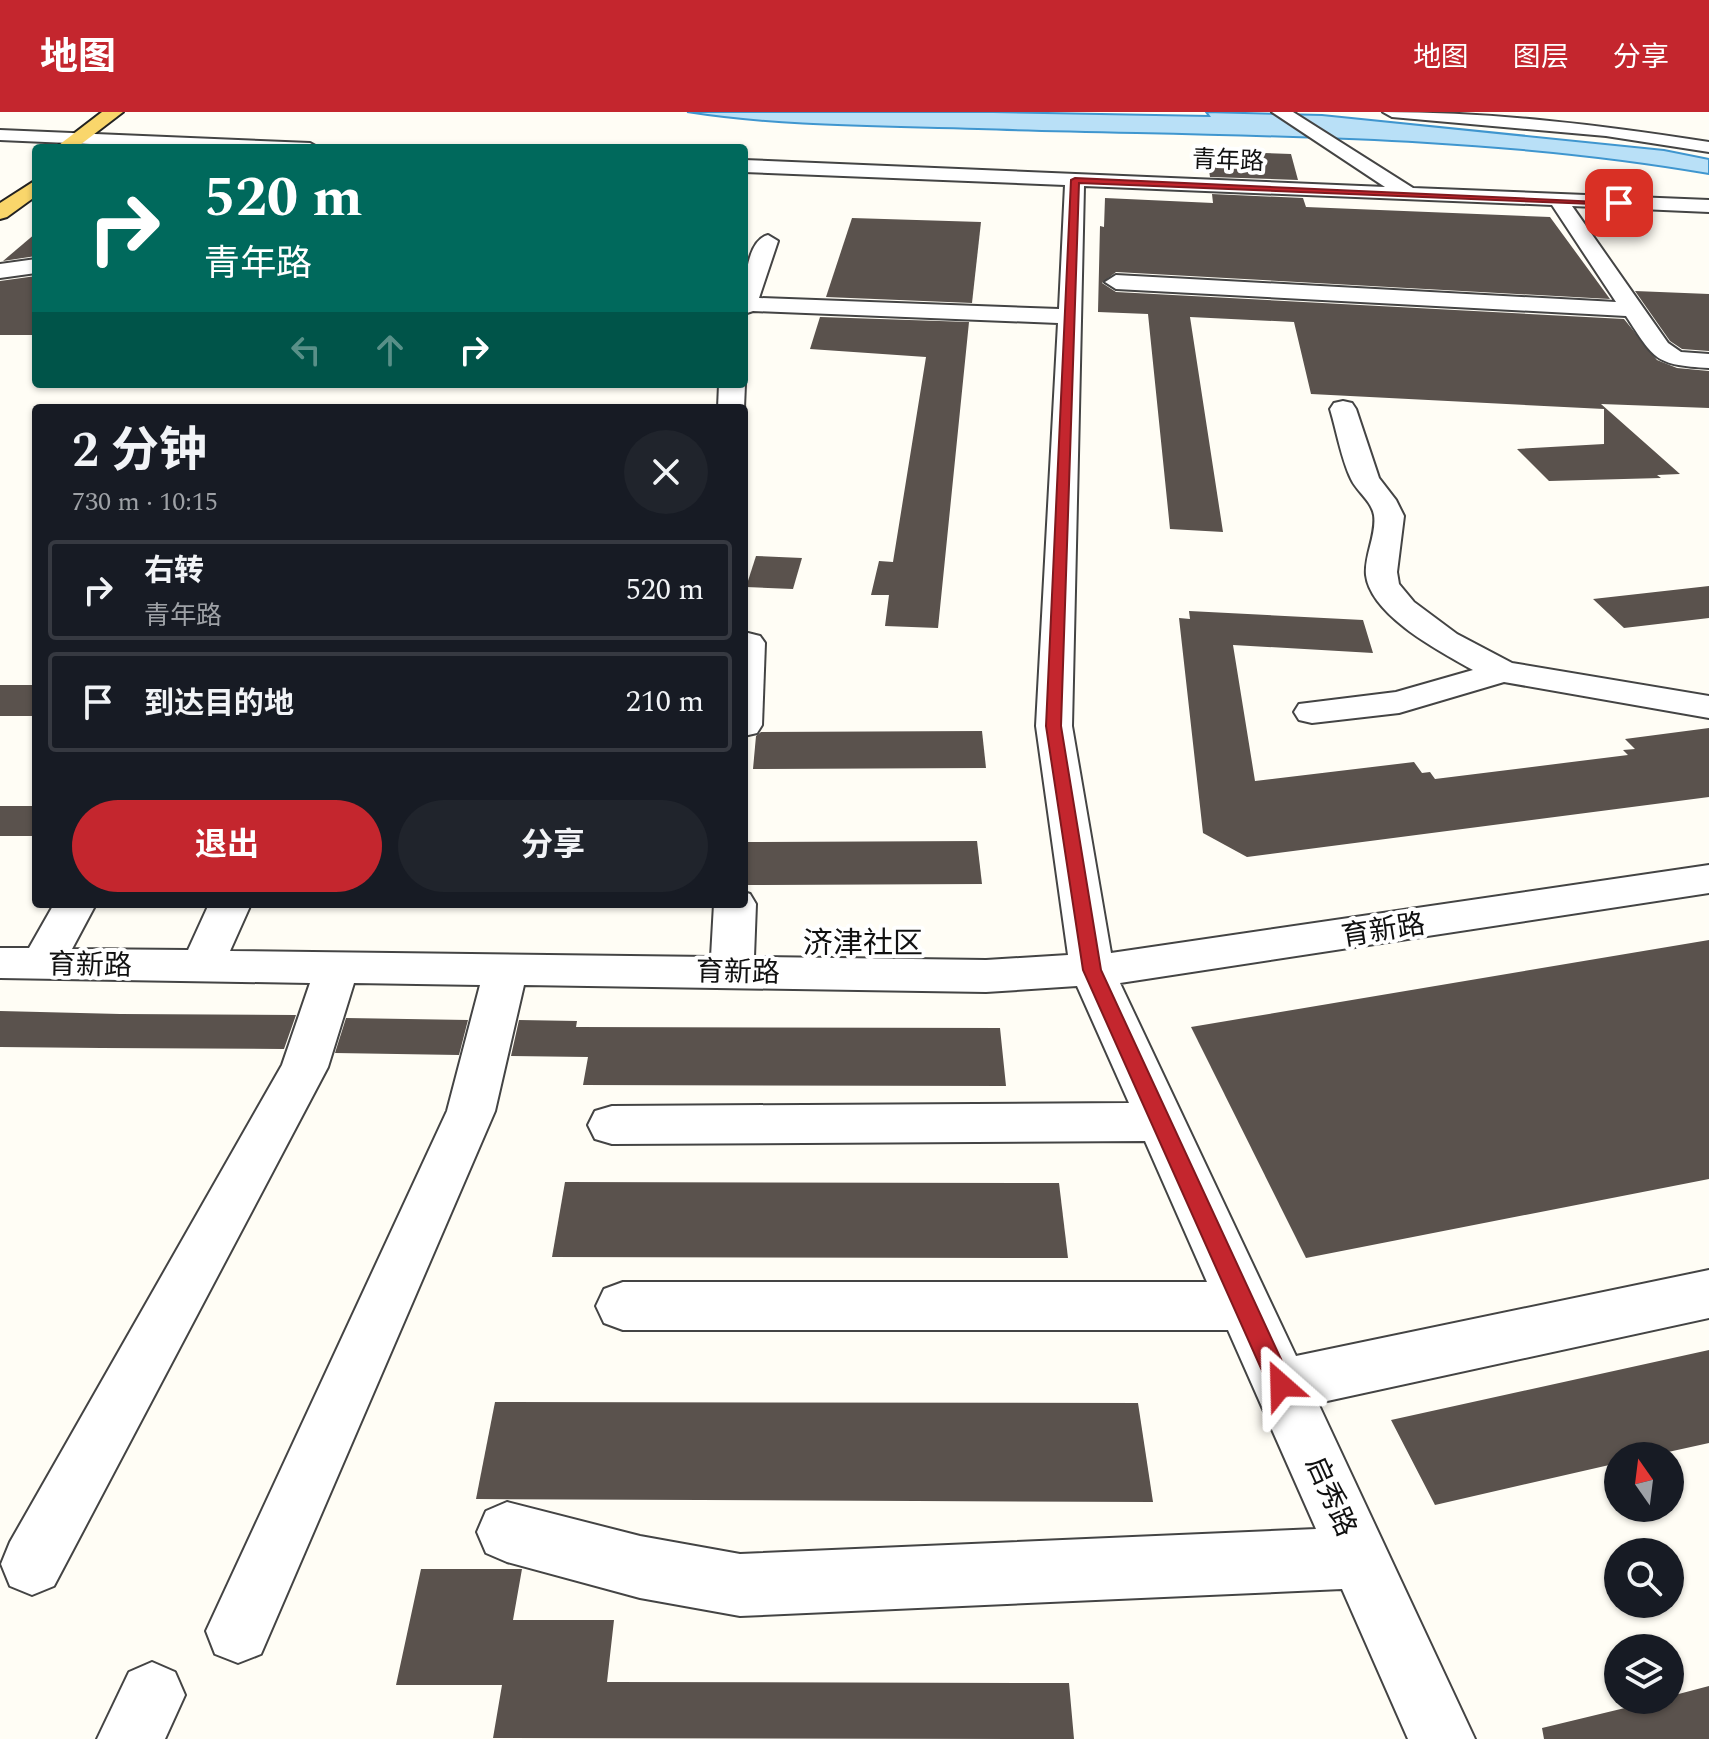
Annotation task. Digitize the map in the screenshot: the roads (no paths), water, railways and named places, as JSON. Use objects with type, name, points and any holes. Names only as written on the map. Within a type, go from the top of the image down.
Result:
[{"type":"main road","points":[[81,144],[114,112]]},
{"type":"main road","points":[[81,144],[133,112]]},
{"type":"main road","points":[[0,196],[32,172]]},
{"type":"main road","points":[[0,213],[32,189]]},
{"type":"street","points":[[1268,112],[1402,194]]},
{"type":"street","points":[[1281,112],[1319,141]]},
{"type":"street","points":[[1392,112],[1606,131],[1709,147]]},
{"type":"street","points":[[0,135],[81,144]]},
{"type":"street","name":"青年路","points":[[748,166],[1709,206]]},
{"type":"street","name":"启秀路","points":[[1075,180],[1054,726],[1092,970],[1442,1739]]},
{"type":"street","points":[[1558,200],[1666,354],[1675,359],[1709,361]]},
{"type":"street","points":[[748,298],[768,241]]},
{"type":"street","points":[[0,271],[32,267]]},
{"type":"street","points":[[0,279],[32,281]]},
{"type":"street","points":[[1116,282],[1634,310]]},
{"type":"street","points":[[748,306],[1070,316]]},
{"type":"street","points":[[1343,409],[1365,480],[1382,500],[1389,516],[1382,557],[1384,585],[1403,609],[1445,641],[1503,672],[1709,707]]},
{"type":"street","points":[[1312,712],[1399,702],[1503,672]]},
{"type":"street","name":"育新路","points":[[0,963],[986,976],[1131,967],[1709,879]]},
{"type":"street","points":[[42,964],[73,908]]},
{"type":"street","points":[[202,965],[228,908]]},
{"type":"street","points":[[732,972],[735,908]]},
{"type":"street","points":[[32,1564],[305,1067],[337,967]]},
{"type":"street","points":[[238,1631],[471,1111],[506,969]]},
{"type":"street","points":[[612,1125],[1161,1122]]},
{"type":"street","points":[[1281,1385],[1709,1294]]},
{"type":"street","points":[[623,1306],[1244,1306]]},
{"type":"street","points":[[507,1532],[640,1567],[740,1585],[1360,1558]]},
{"type":"water","points":[[687,112],[1209,116],[1206,112],[1322,115],[1664,150],[1709,159],[1709,174],[1618,160],[1436,143],[832,125],[759,121]]},
{"type":"district","name":"济津社区","points":[[863,943]]}]
